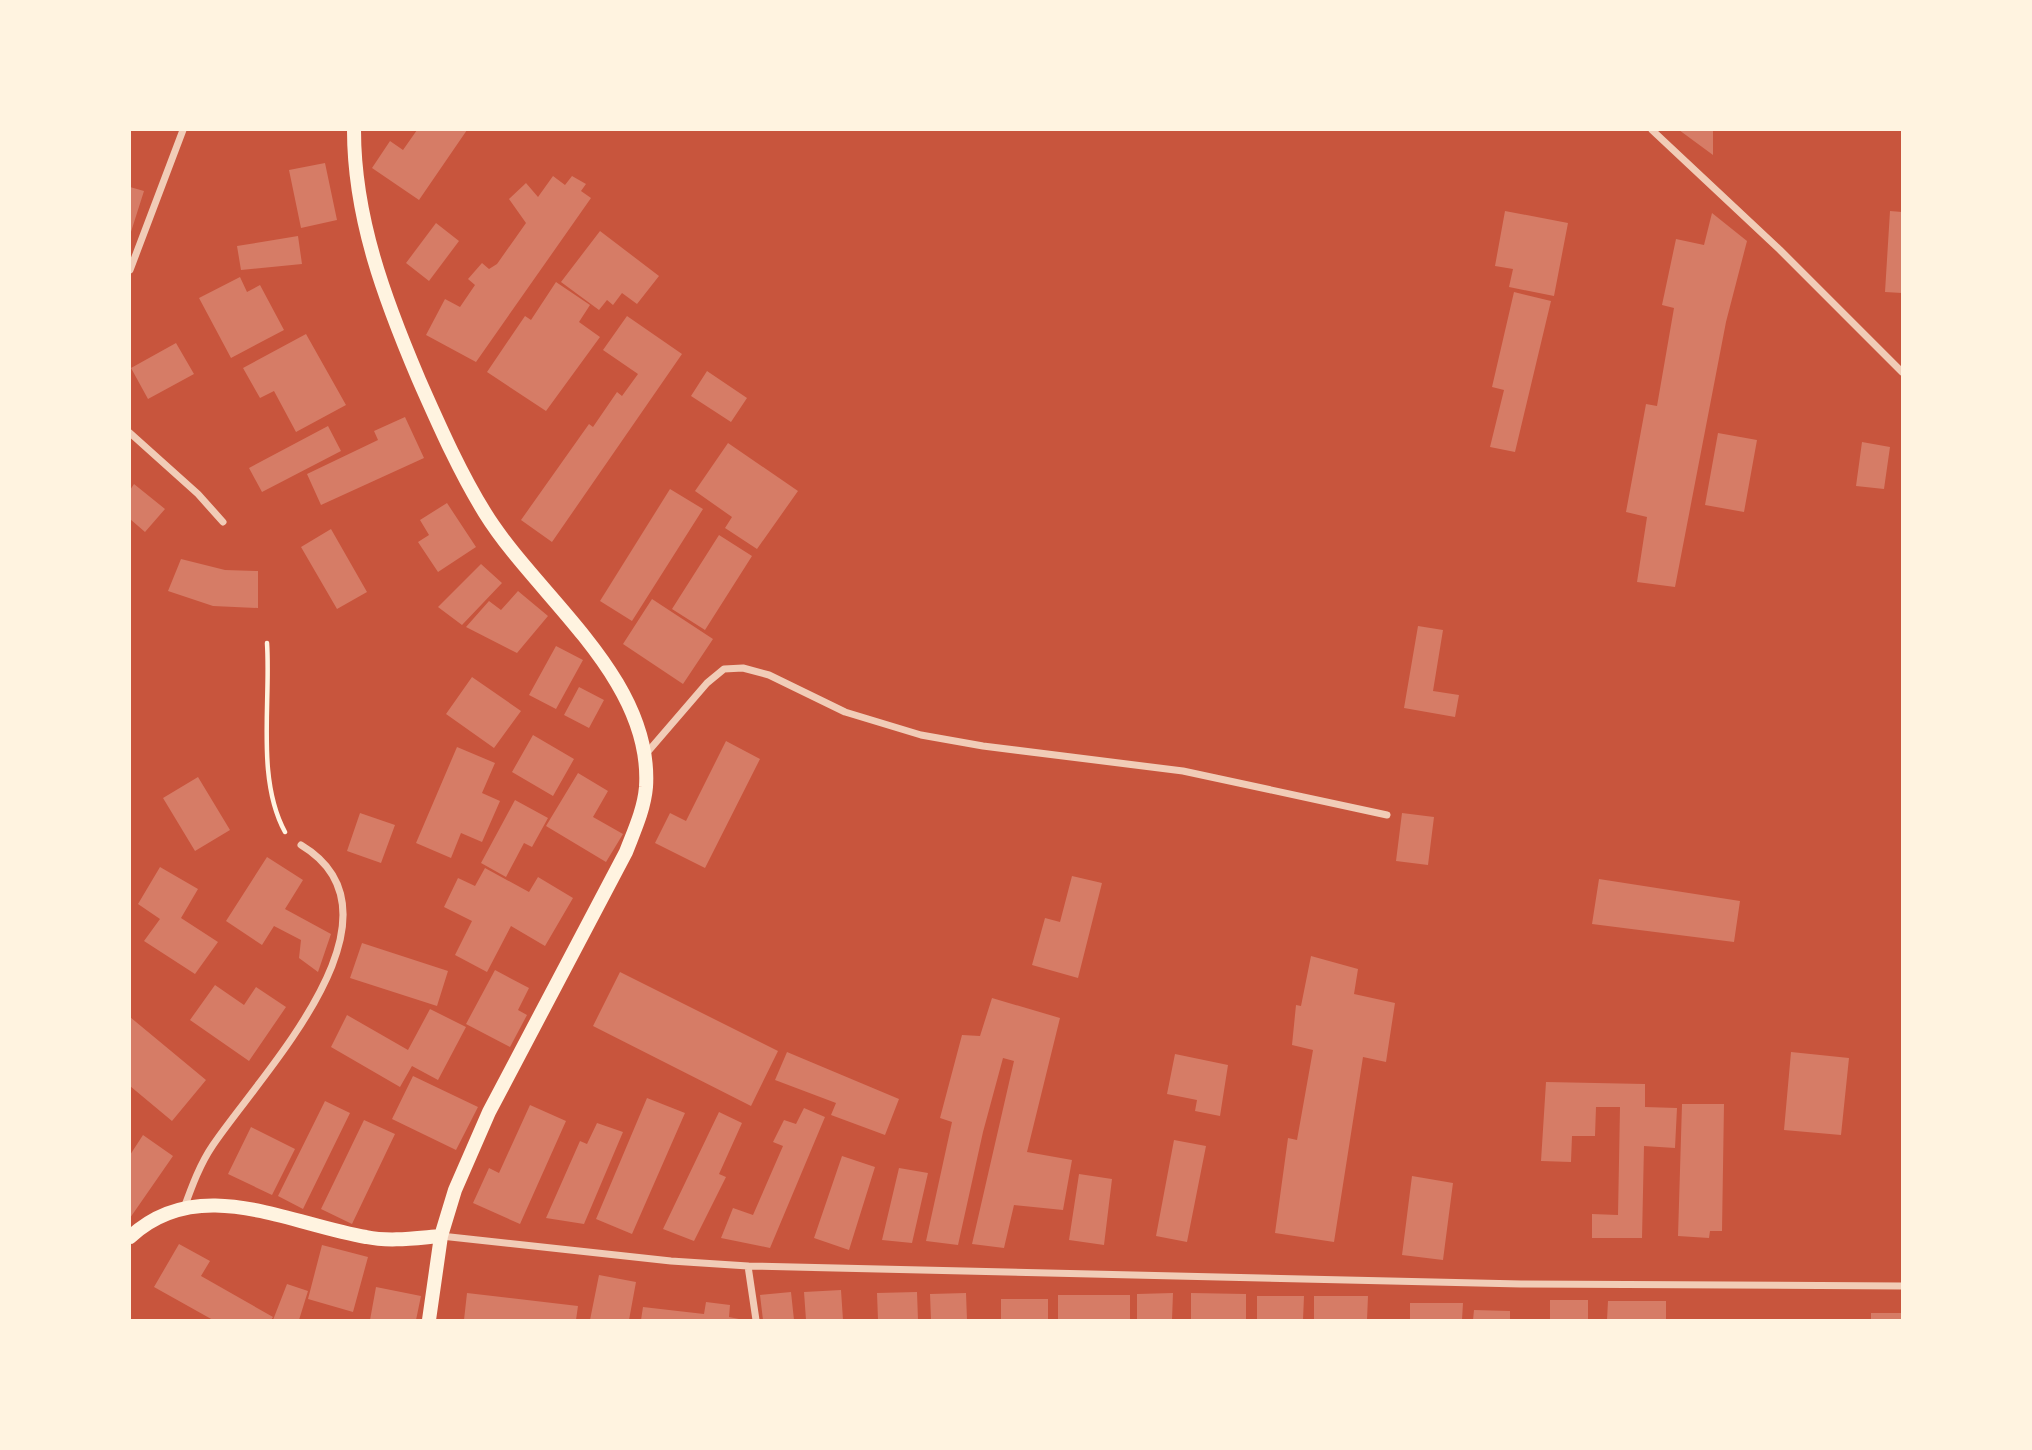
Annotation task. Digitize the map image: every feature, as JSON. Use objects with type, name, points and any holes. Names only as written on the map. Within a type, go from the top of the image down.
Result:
[{"type":"main road","points":[[354,130],[356,173],[374,264],[389,309],[434,414],[487,516],[614,679],[635,720],[645,755],[646,788],[639,819],[626,852],[489,1112],[455,1190],[441,1236],[429,1321]]},
{"type":"main road","points":[[130,1237],[154,1220],[184,1208],[218,1204],[251,1207],[369,1238],[399,1240],[441,1236]]},
{"type":"street","points":[[130,270],[183,130]]},
{"type":"street","points":[[1652,130],[1780,250],[1902,372]]},
{"type":"street","points":[[130,433],[198,494],[223,522]]},
{"type":"street","points":[[645,755],[707,683],[724,669],[743,668],[769,675],[845,712],[921,735],[995,748],[1183,771],[1387,815]]},
{"type":"street","points":[[184,1208],[195,1177],[212,1146],[310,1012],[332,969],[342,934],[343,906],[337,881],[329,866],[301,845]]},
{"type":"street","points":[[441,1236],[671,1262],[748,1266],[1521,1284],[1902,1286]]},
{"type":"street","points":[[748,1266],[756,1321]]},
{"type":"path","points":[[267,643],[270,687],[267,743],[270,785],[277,817],[285,832],[301,845]]},
{"type":"building","points":[[417,130],[467,130],[419,200],[372,168],[390,141],[403,150]]},
{"type":"building","points":[[1679,130],[1713,130],[1713,155]]},
{"type":"building","points":[[325,163],[337,220],[301,228],[289,170]]},
{"type":"building","points":[[553,176],[565,185],[572,176],[586,184],[581,191],[591,198],[476,362],[426,335],[445,299],[460,307],[475,285],[468,279],[482,263],[489,269],[497,264],[526,223],[509,199],[526,183],[538,197]]},
{"type":"building","points":[[130,187],[144,191],[130,235]]},
{"type":"building","points":[[1505,211],[1568,223],[1554,296],[1509,287],[1513,269],[1495,266]]},
{"type":"building","points":[[1890,211],[1902,212],[1902,293],[1885,292]]},
{"type":"building","points":[[1712,213],[1747,241],[1726,322],[1675,587],[1637,582],[1647,517],[1626,512],[1646,404],[1657,406],[1674,308],[1662,305],[1676,239],[1704,245]]},
{"type":"building","points":[[436,223],[459,241],[429,281],[406,263]]},
{"type":"building","points":[[600,231],[659,276],[637,304],[622,293],[613,305],[607,300],[599,310],[561,282]]},
{"type":"building","points":[[298,236],[302,264],[241,270],[237,246]]},
{"type":"building","points":[[240,277],[247,292],[260,285],[284,330],[231,358],[199,298]]},
{"type":"building","points":[[556,282],[590,305],[579,322],[600,337],[546,411],[487,372],[525,316],[531,320]]},
{"type":"building","points":[[1514,292],[1551,301],[1515,452],[1490,447],[1504,390],[1492,387]]},
{"type":"building","points":[[627,316],[682,354],[552,542],[521,520],[589,424],[593,427],[617,392],[622,396],[638,374],[603,350]]},
{"type":"building","points":[[306,334],[346,405],[296,432],[274,391],[260,398],[243,368]]},
{"type":"building","points":[[176,343],[194,374],[148,399],[131,368]]},
{"type":"building","points":[[707,371],[747,398],[731,422],[691,396]]},
{"type":"building","points":[[405,417],[424,458],[321,505],[307,474],[378,440],[374,431]]},
{"type":"building","points":[[328,426],[341,451],[262,492],[249,468]]},
{"type":"building","points":[[1718,433],[1757,440],[1744,512],[1705,505]]},
{"type":"building","points":[[1862,442],[1890,447],[1884,489],[1856,486]]},
{"type":"building","points":[[728,443],[798,491],[757,549],[725,528],[732,517],[695,491]]},
{"type":"building","points":[[134,484],[165,509],[145,532],[130,519],[130,490]]},
{"type":"building","points":[[670,489],[703,509],[632,621],[600,601]]},
{"type":"building","points":[[447,503],[476,547],[438,572],[418,542],[429,535],[420,520]]},
{"type":"building","points":[[331,529],[367,592],[337,609],[301,547]]},
{"type":"building","points":[[719,535],[752,556],[705,630],[672,609]]},
{"type":"building","points":[[181,559],[225,570],[258,571],[258,608],[213,606],[168,591]]},
{"type":"building","points":[[481,564],[502,583],[462,625],[438,607]]},
{"type":"building","points":[[518,591],[548,616],[517,653],[466,627],[489,601],[501,610]]},
{"type":"building","points":[[652,599],[713,639],[683,684],[623,644]]},
{"type":"building","points":[[1418,626],[1443,630],[1433,691],[1459,695],[1455,717],[1404,708]]},
{"type":"building","points":[[556,646],[583,660],[556,709],[529,695]]},
{"type":"building","points":[[472,677],[521,711],[494,748],[446,714]]},
{"type":"building","points":[[579,687],[604,700],[589,728],[564,715]]},
{"type":"building","points":[[533,735],[574,759],[553,796],[512,772]]},
{"type":"building","points":[[726,741],[760,759],[705,868],[655,843],[670,813],[686,821]]},
{"type":"building","points":[[457,747],[495,763],[482,793],[500,801],[482,842],[461,833],[451,858],[416,843]]},
{"type":"building","points":[[578,773],[608,791],[593,817],[623,834],[606,862],[546,826]]},
{"type":"building","points":[[198,777],[230,830],[195,851],[163,798]]},
{"type":"building","points":[[515,800],[548,818],[532,847],[524,843],[506,877],[481,863]]},
{"type":"building","points":[[360,813],[395,825],[381,863],[347,851]]},
{"type":"building","points":[[1402,813],[1434,817],[1428,865],[1396,861]]},
{"type":"building","points":[[267,857],[303,880],[285,909],[331,934],[318,972],[299,958],[301,940],[274,926],[262,945],[226,921]]},
{"type":"building","points":[[160,867],[198,889],[181,918],[218,942],[195,974],[144,941],[160,919],[138,904]]},
{"type":"building","points":[[485,868],[529,892],[538,877],[573,898],[545,946],[511,926],[487,972],[455,955],[472,921],[444,907],[458,878],[475,886]]},
{"type":"building","points":[[1072,876],[1102,883],[1078,978],[1032,965],[1045,918],[1060,922]]},
{"type":"building","points":[[1599,879],[1740,901],[1734,942],[1592,924]]},
{"type":"building","points":[[362,943],[448,971],[437,1006],[350,978]]},
{"type":"building","points":[[1311,956],[1358,969],[1354,994],[1395,1003],[1386,1062],[1363,1057],[1334,1242],[1275,1233],[1288,1138],[1297,1140],[1313,1050],[1292,1045],[1296,1005],[1301,1006]]},
{"type":"building","points":[[495,970],[529,988],[518,1010],[527,1015],[510,1047],[466,1024]]},
{"type":"building","points":[[620,972],[778,1051],[751,1106],[593,1026]]},
{"type":"building","points":[[215,985],[244,1005],[256,987],[286,1007],[249,1061],[190,1020]]},
{"type":"building","points":[[992,998],[1060,1018],[1027,1152],[1072,1160],[1063,1210],[1014,1205],[1004,1248],[972,1244],[1014,1061],[1003,1058],[983,1132],[958,1245],[926,1241],[952,1122],[940,1118],[962,1035],[980,1036]]},
{"type":"building","points":[[430,1009],[466,1027],[438,1080],[412,1066],[400,1087],[331,1047],[347,1015],[408,1050]]},
{"type":"building","points":[[130,1017],[206,1080],[172,1121],[130,1086]]},
{"type":"building","points":[[787,1052],[899,1099],[885,1135],[831,1115],[836,1103],[775,1080]]},
{"type":"building","points":[[1791,1052],[1849,1058],[1841,1135],[1784,1130]]},
{"type":"building","points":[[1175,1054],[1228,1065],[1220,1116],[1195,1111],[1197,1100],[1167,1094]]},
{"type":"building","points":[[413,1076],[478,1107],[456,1150],[392,1119]]},
{"type":"building","points":[[1546,1082],[1645,1084],[1645,1107],[1677,1108],[1675,1148],[1644,1146],[1642,1238],[1592,1238],[1592,1214],[1618,1215],[1620,1107],[1596,1107],[1595,1136],[1572,1136],[1571,1162],[1541,1161]]},
{"type":"building","points":[[647,1098],[685,1113],[632,1234],[596,1219]]},
{"type":"building","points":[[325,1101],[350,1113],[303,1209],[278,1196]]},
{"type":"building","points":[[1682,1104],[1724,1104],[1722,1231],[1710,1231],[1709,1238],[1678,1236]]},
{"type":"building","points":[[530,1105],[566,1121],[520,1224],[473,1203],[489,1168],[499,1173]]},
{"type":"building","points":[[804,1108],[825,1117],[770,1248],[721,1238],[733,1208],[753,1215],[783,1146],[773,1142],[784,1120],[796,1124]]},
{"type":"building","points":[[719,1112],[742,1123],[719,1174],[726,1177],[694,1241],[663,1229]]},
{"type":"building","points":[[364,1120],[395,1134],[352,1224],[321,1209]]},
{"type":"building","points":[[597,1123],[623,1132],[584,1224],[546,1218],[580,1141],[587,1144]]},
{"type":"building","points":[[251,1127],[295,1149],[272,1195],[228,1174]]},
{"type":"building","points":[[143,1135],[173,1156],[130,1218],[130,1155]]},
{"type":"building","points":[[1174,1140],[1206,1146],[1187,1242],[1156,1236]]},
{"type":"building","points":[[842,1156],[875,1167],[849,1250],[814,1238]]},
{"type":"building","points":[[899,1168],[928,1173],[912,1243],[882,1240]]},
{"type":"building","points":[[1079,1174],[1112,1179],[1104,1245],[1069,1240]]},
{"type":"building","points":[[1412,1176],[1453,1183],[1443,1260],[1402,1255]]},
{"type":"building","points":[[179,1244],[210,1261],[201,1276],[273,1317],[271,1320],[213,1320],[154,1287]]},
{"type":"building","points":[[322,1245],[368,1257],[353,1312],[308,1299]]},
{"type":"building","points":[[599,1275],[636,1282],[629,1320],[590,1320]]},
{"type":"building","points":[[287,1284],[308,1291],[299,1320],[273,1320]]},
{"type":"building","points":[[376,1287],[421,1296],[416,1320],[370,1320]]},
{"type":"building","points":[[841,1290],[843,1320],[806,1320],[804,1292]]},
{"type":"building","points":[[791,1292],[794,1320],[763,1320],[760,1295]]},
{"type":"building","points":[[917,1292],[918,1320],[878,1320],[877,1293]]},
{"type":"building","points":[[467,1293],[578,1306],[576,1320],[464,1320]]},
{"type":"building","points":[[966,1293],[967,1320],[931,1320],[930,1294]]},
{"type":"building","points":[[1173,1293],[1172,1320],[1137,1320],[1137,1294]]},
{"type":"building","points":[[1191,1293],[1246,1294],[1246,1320],[1191,1320]]},
{"type":"building","points":[[1058,1295],[1130,1295],[1130,1320],[1058,1320]]},
{"type":"building","points":[[1257,1296],[1304,1296],[1303,1320],[1257,1320]]},
{"type":"building","points":[[1314,1296],[1368,1296],[1367,1320],[1314,1320]]},
{"type":"building","points":[[1001,1299],[1048,1299],[1048,1320],[1001,1320]]},
{"type":"building","points":[[1550,1300],[1588,1300],[1588,1320],[1550,1320]]},
{"type":"building","points":[[1608,1301],[1666,1301],[1666,1320],[1607,1320]]},
{"type":"building","points":[[706,1302],[730,1305],[729,1317],[744,1320],[641,1320],[643,1307],[704,1314]]},
{"type":"building","points":[[1410,1303],[1463,1303],[1462,1320],[1410,1320]]},
{"type":"building","points":[[1474,1310],[1510,1311],[1510,1320],[1473,1320]]},
{"type":"building","points":[[1871,1313],[1902,1313],[1902,1320],[1871,1320]]}]
